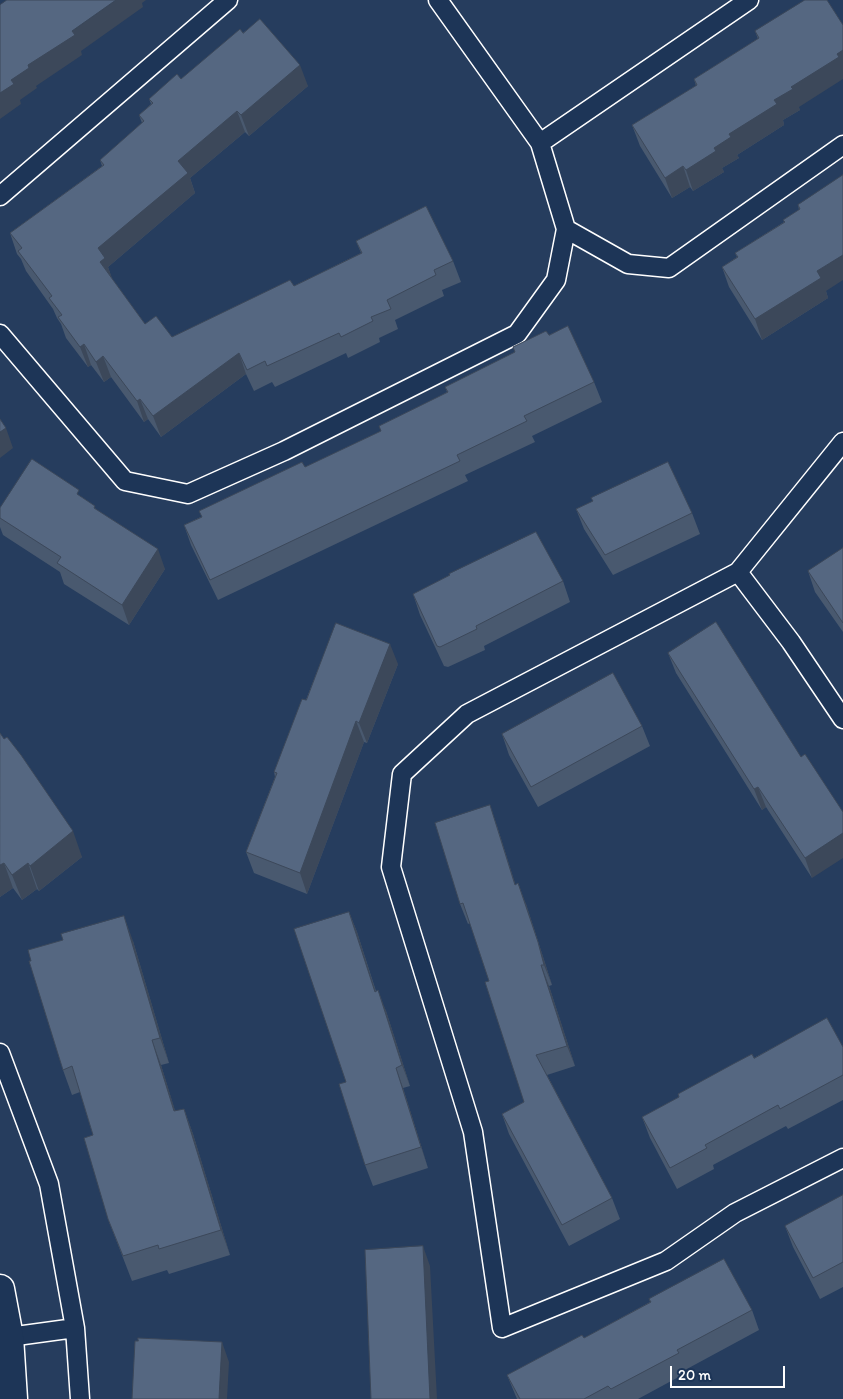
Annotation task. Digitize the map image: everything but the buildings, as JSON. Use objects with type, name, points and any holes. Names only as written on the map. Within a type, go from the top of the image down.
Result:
[{"type":"street","points":[[0,1289],[9,1337],[14,1399]]},
{"type":"lane","points":[[0,196],[228,0]]},
{"type":"lane","points":[[0,334],[125,481],[188,494],[284,451],[517,334],[556,280],[566,229],[540,143],[438,0]]},
{"type":"lane","points":[[540,143],[749,0]]},
{"type":"lane","points":[[566,229],[628,264],[669,268],[843,145]]},
{"type":"lane","points":[[843,442],[738,572],[467,714],[402,774],[391,867],[473,1132],[502,1328],[666,1261],[735,1213],[843,1158]]},
{"type":"lane","points":[[738,572],[791,642],[843,719]]},
{"type":"lane","points":[[0,1053],[49,1184],[75,1328],[80,1399]]},
{"type":"lane","points":[[9,1337],[75,1328]]}]
